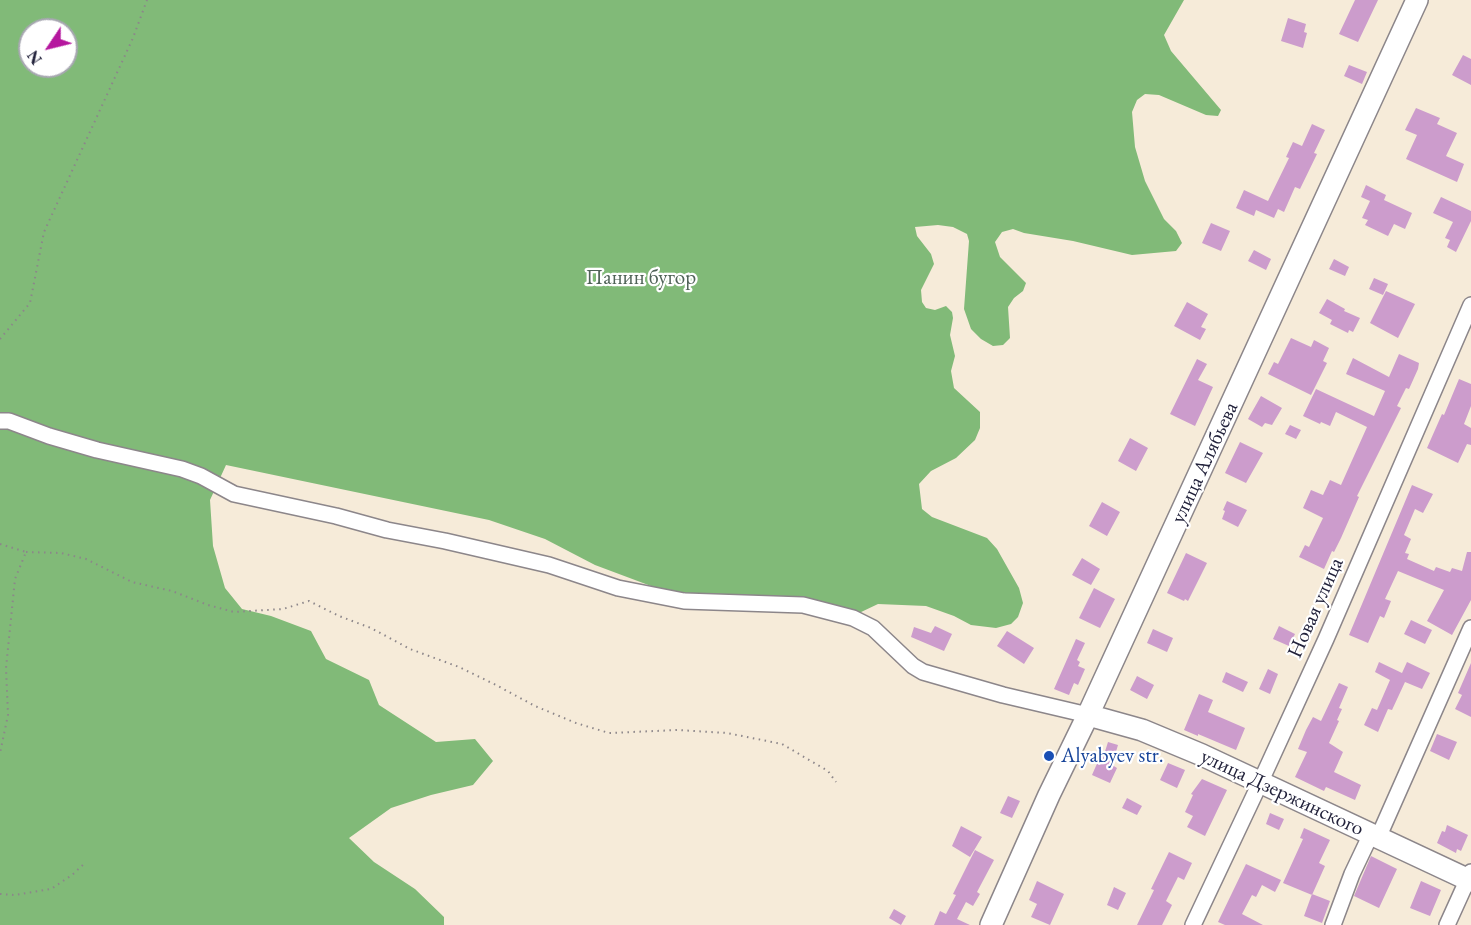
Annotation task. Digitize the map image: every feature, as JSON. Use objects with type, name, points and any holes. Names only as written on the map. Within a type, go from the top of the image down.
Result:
[{"type":"main road","name":"улица Алябьева","points":[[992,925],[1049,795],[1417,0]]},
{"type":"main road","name":"улица Дзержинского","points":[[1088,715],[1142,730],[1202,755],[1375,836],[1470,877]]},
{"type":"street","name":"Новая улица","points":[[1192,925],[1260,783],[1471,305]]},
{"type":"street","points":[[0,421],[9,421],[97,450],[182,469],[201,476],[234,494],[549,565],[618,588],[684,601],[803,606],[853,618],[873,628],[913,666],[923,672],[1088,715]]},
{"type":"street","points":[[1333,925],[1352,874],[1375,836],[1471,628]]},
{"type":"street","points":[[1447,925],[1470,877]]},
{"type":"path","points":[[0,339],[30,303],[44,232],[133,38],[147,0]]},
{"type":"path","points":[[0,544],[26,552],[61,553],[86,559],[132,582],[172,591],[234,612],[284,609],[309,601],[371,628],[410,649],[459,667],[535,706],[576,723],[609,733],[678,730],[727,733],[782,744],[828,771],[836,782]]},
{"type":"path","points":[[0,753],[8,715],[6,668],[15,579],[26,552]]},
{"type":"path","points":[[0,894],[15,895],[51,889],[85,863]]},
{"type":"green space","name":"Панин бугор","points":[[0,0],[1184,0],[1164,35],[1171,51],[1221,110],[1218,116],[1206,115],[1159,95],[1145,94],[1137,100],[1132,112],[1135,147],[1145,181],[1164,219],[1176,231],[1182,243],[1176,251],[1132,255],[1013,229],[1002,232],[995,242],[1000,257],[1026,283],[1023,291],[1008,307],[1010,338],[1003,345],[993,346],[971,329],[964,309],[969,241],[967,234],[953,227],[938,225],[915,227],[917,236],[931,254],[934,264],[921,290],[922,302],[926,308],[935,310],[946,306],[952,312],[950,335],[955,356],[951,371],[954,388],[980,412],[980,428],[975,440],[956,458],[931,471],[919,484],[922,509],[932,517],[987,538],[997,549],[1019,588],[1023,603],[1018,617],[1011,624],[996,628],[971,625],[926,606],[878,604],[859,613],[817,602],[760,595],[706,596],[659,589],[595,565],[545,539],[489,520],[226,465],[210,500],[213,546],[225,588],[242,609],[271,616],[311,631],[326,659],[369,680],[379,705],[436,742],[475,739],[493,761],[473,785],[391,808],[349,838],[374,862],[415,889],[444,917],[444,925],[0,925]]},
{"type":"building","points":[[1355,0],[1378,0],[1358,42],[1339,34]]},
{"type":"building","points":[[1288,18],[1306,24],[1304,32],[1307,33],[1303,48],[1281,41]]},
{"type":"building","points":[[1463,55],[1471,59],[1471,85],[1452,75]]},
{"type":"building","points":[[1349,65],[1367,72],[1362,84],[1344,76]]},
{"type":"building","points":[[1416,108],[1440,118],[1437,124],[1457,133],[1446,156],[1464,164],[1457,182],[1406,159],[1417,135],[1405,130]]},
{"type":"building","points":[[1312,124],[1325,130],[1314,153],[1317,154],[1300,189],[1295,187],[1284,212],[1278,209],[1274,218],[1256,210],[1254,216],[1236,208],[1244,190],[1268,201],[1289,158],[1286,157],[1293,142],[1302,146]]},
{"type":"building","points":[[1366,185],[1386,195],[1384,200],[1412,213],[1405,229],[1394,224],[1388,236],[1365,225],[1368,220],[1362,218],[1370,201],[1361,197]]},
{"type":"building","points":[[1441,197],[1471,211],[1471,221],[1456,252],[1447,247],[1450,240],[1445,238],[1453,222],[1433,213]]},
{"type":"building","points":[[1211,223],[1230,231],[1221,251],[1202,243]]},
{"type":"building","points":[[1254,250],[1271,259],[1266,270],[1248,261]]},
{"type":"building","points":[[1334,259],[1349,267],[1345,276],[1329,269]]},
{"type":"building","points":[[1374,278],[1388,284],[1383,295],[1369,289]]},
{"type":"building","points":[[1386,291],[1415,304],[1398,338],[1370,323]]},
{"type":"building","points":[[1327,299],[1345,309],[1344,311],[1360,318],[1353,332],[1349,330],[1348,333],[1330,324],[1332,320],[1319,313]]},
{"type":"building","points":[[1187,302],[1208,314],[1201,327],[1206,329],[1200,340],[1174,326]]},
{"type":"building","points":[[1291,338],[1311,347],[1314,340],[1329,348],[1323,361],[1327,363],[1311,395],[1268,374],[1274,362],[1278,364]]},
{"type":"building","points":[[1399,354],[1419,363],[1418,369],[1409,389],[1406,388],[1397,406],[1401,408],[1357,496],[1359,497],[1341,538],[1324,569],[1299,557],[1305,545],[1309,547],[1323,518],[1303,508],[1311,490],[1323,495],[1330,480],[1341,485],[1367,427],[1336,412],[1330,426],[1303,416],[1316,389],[1374,416],[1385,391],[1346,374],[1353,358],[1389,377]]},
{"type":"building","points":[[1197,359],[1207,364],[1198,380],[1213,387],[1195,426],[1170,414]]},
{"type":"building","points":[[1459,379],[1471,384],[1471,406],[1464,424],[1471,428],[1471,445],[1467,444],[1458,463],[1427,448]]},
{"type":"building","points":[[1261,396],[1282,408],[1272,425],[1265,423],[1262,427],[1248,419]]},
{"type":"building","points":[[1290,425],[1301,430],[1296,439],[1285,434]]},
{"type":"building","points":[[1130,438],[1148,448],[1136,471],[1118,461]]},
{"type":"building","points":[[1240,442],[1263,453],[1246,483],[1225,473]]},
{"type":"building","points":[[1412,485],[1433,494],[1423,513],[1415,509],[1404,535],[1411,539],[1405,553],[1409,554],[1407,559],[1434,571],[1436,567],[1450,572],[1452,568],[1462,571],[1467,552],[1471,552],[1471,600],[1452,635],[1427,621],[1444,590],[1398,571],[1385,599],[1391,601],[1384,618],[1380,616],[1368,643],[1349,635]]},
{"type":"building","points":[[1227,501],[1247,510],[1238,527],[1222,519]]},
{"type":"building","points":[[1102,502],[1120,512],[1107,536],[1089,526]]},
{"type":"building","points":[[1186,553],[1207,563],[1188,601],[1185,599],[1184,601],[1167,593]]},
{"type":"building","points":[[1082,558],[1100,569],[1091,585],[1072,575]]},
{"type":"building","points":[[1094,588],[1115,599],[1100,628],[1079,618]]},
{"type":"building","points":[[1411,620],[1432,630],[1425,644],[1404,634]]},
{"type":"building","points":[[935,626],[952,634],[944,651],[911,637],[914,627],[931,633]]},
{"type":"building","points":[[1279,626],[1295,634],[1289,646],[1273,639]]},
{"type":"building","points":[[1153,629],[1173,638],[1167,652],[1147,643]]},
{"type":"building","points":[[1007,631],[1034,648],[1024,664],[997,646]]},
{"type":"building","points":[[1076,639],[1085,643],[1077,660],[1080,662],[1078,666],[1085,669],[1078,685],[1074,683],[1069,695],[1054,689]]},
{"type":"building","points":[[1379,662],[1402,673],[1407,662],[1430,673],[1422,689],[1405,682],[1392,710],[1388,709],[1378,732],[1364,725],[1372,708],[1377,710],[1390,680],[1375,672]]},
{"type":"building","points":[[1471,663],[1471,717],[1455,709],[1462,695],[1458,693]]},
{"type":"building","points":[[1268,669],[1278,674],[1270,694],[1259,689]]},
{"type":"building","points":[[1226,672],[1248,682],[1243,692],[1222,682]]},
{"type":"building","points":[[1137,676],[1154,685],[1147,699],[1130,690]]},
{"type":"building","points":[[1339,683],[1348,687],[1339,708],[1342,709],[1337,720],[1339,721],[1329,743],[1343,752],[1334,772],[1361,785],[1355,800],[1326,787],[1324,791],[1295,777],[1307,752],[1298,749],[1306,730],[1313,717],[1321,721]]},
{"type":"building","points":[[1199,694],[1213,700],[1208,712],[1245,728],[1236,750],[1184,730]]},
{"type":"building","points":[[1437,734],[1457,742],[1449,760],[1430,751]]},
{"type":"building","points":[[1108,742],[1118,745],[1112,765],[1117,768],[1110,783],[1092,775],[1099,759],[1102,761]]},
{"type":"building","points":[[1168,763],[1185,770],[1177,788],[1160,780]]},
{"type":"building","points":[[1202,779],[1227,790],[1205,836],[1187,827],[1193,816],[1185,812],[1193,795],[1191,794]]},
{"type":"building","points":[[1008,796],[1020,801],[1012,818],[1000,813]]},
{"type":"building","points":[[1127,798],[1142,806],[1137,815],[1122,808]]},
{"type":"building","points":[[1270,813],[1284,819],[1279,830],[1266,824]]},
{"type":"building","points":[[1447,825],[1468,835],[1461,851],[1457,849],[1456,853],[1437,843]]},
{"type":"building","points":[[961,826],[982,837],[970,857],[952,846]]},
{"type":"building","points":[[1304,828],[1330,840],[1319,863],[1325,866],[1312,895],[1283,883],[1303,839],[1300,838]]},
{"type":"building","points":[[975,850],[994,860],[977,892],[980,894],[973,906],[966,902],[957,919],[970,925],[934,925],[940,911],[946,914],[956,895],[953,894]]},
{"type":"building","points":[[1169,852],[1192,863],[1184,880],[1178,877],[1166,901],[1172,905],[1162,925],[1137,925],[1154,890],[1151,889]]},
{"type":"building","points":[[1371,856],[1397,869],[1379,908],[1354,896]]},
{"type":"building","points":[[1246,864],[1281,880],[1275,892],[1262,885],[1256,897],[1252,895],[1242,914],[1263,925],[1225,925],[1218,922]]},
{"type":"building","points":[[1037,881],[1064,894],[1050,925],[1031,917],[1037,904],[1029,900]]},
{"type":"building","points":[[1421,881],[1441,890],[1430,916],[1410,908]]},
{"type":"building","points":[[1114,887],[1126,893],[1118,910],[1107,905]]},
{"type":"building","points":[[1312,894],[1330,901],[1322,923],[1304,916]]},
{"type":"building","points":[[894,909],[906,916],[901,925],[889,918]]},
{"type":"place","name":"Alyabyev str.","points":[[1049,756]]}]
